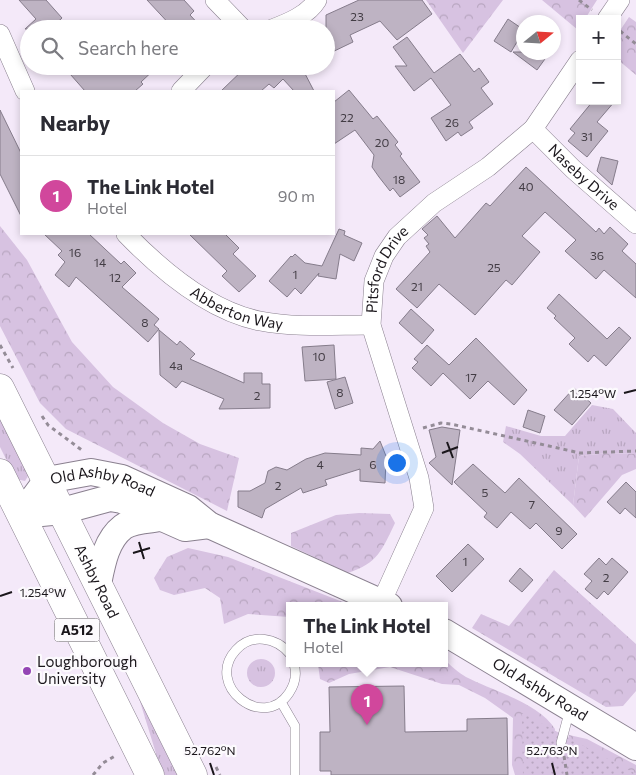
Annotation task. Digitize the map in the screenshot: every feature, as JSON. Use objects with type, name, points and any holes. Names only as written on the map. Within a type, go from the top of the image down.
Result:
[{"type":"main road","name":"Ashby Road","points":[[7,379],[47,480],[98,584],[204,770]]},
{"type":"main road","name":"A512","points":[[0,473],[150,775]]},
{"type":"street","points":[[215,0],[234,20]]},
{"type":"street","points":[[293,20],[314,6],[317,0]]},
{"type":"street","points":[[611,15],[620,0]]},
{"type":"street","points":[[0,34],[25,90]]},
{"type":"street","name":"Pitsford Drive","points":[[386,602],[424,508],[419,478],[371,325],[374,281],[384,256],[397,237],[434,203],[488,167],[533,129],[576,66]]},
{"type":"street","points":[[182,90],[196,75]]},
{"type":"street","name":"Naseby Drive","points":[[533,129],[572,169],[636,224]]},
{"type":"street","name":"Abberton Way","points":[[127,235],[176,278],[214,304],[258,321],[311,326],[371,325]]},
{"type":"street","name":"Old Ashby Road","points":[[21,515],[47,480],[69,474],[91,472],[122,478],[188,508],[209,525],[381,602]]},
{"type":"street","name":"Old Ashby Road","points":[[21,515],[62,511],[110,498],[122,500],[185,528],[209,525]]},
{"type":"street","points":[[98,584],[105,552],[122,527],[161,518]]},
{"type":"street","name":"Old Ashby Road","points":[[448,634],[570,709],[634,740]]},
{"type":"lane","points":[[286,650],[278,643],[256,639],[236,650],[228,663],[227,678],[229,685],[237,698],[243,702],[265,708],[280,702],[287,696],[295,681],[294,667]]},
{"type":"lane","points":[[280,702],[294,726],[295,775]]},
{"type":"lane","points":[[561,743],[570,709]]},
{"type":"path","points":[[621,32],[636,44]]},
{"type":"path","points":[[0,345],[7,379]]},
{"type":"path","points":[[39,411],[48,425],[88,454]]},
{"type":"path","points":[[405,434],[441,423],[580,453],[636,451]]},
{"type":"path","points":[[561,743],[567,775]]},
{"type":"path","points":[[93,775],[104,763],[134,744]]},
{"type":"path","points":[[204,770],[220,775]]},
{"type":"green space","points":[[426,0],[503,0],[463,53]]},
{"type":"green space","points":[[542,0],[597,0],[588,15],[576,15],[576,28]]},
{"type":"green space","points":[[629,17],[636,22],[636,75],[621,62],[621,29]]},
{"type":"green space","points":[[0,226],[27,260],[72,342],[113,387],[163,423],[200,444],[239,458],[227,511],[66,429],[40,403],[0,326]]},
{"type":"green space","points":[[592,405],[613,409],[636,433],[636,454],[609,453],[579,456],[573,505],[520,454],[503,442],[506,426],[541,436],[565,436]]},
{"type":"green space","points":[[0,411],[30,473],[25,481],[16,479],[0,447]]},
{"type":"green space","points":[[609,453],[636,454],[636,469],[622,475],[585,518],[573,505],[579,456]]},
{"type":"green space","points":[[359,513],[390,514],[395,523],[378,554],[373,560],[358,569],[348,573],[291,546],[291,533],[336,515]]},
{"type":"green space","points":[[188,548],[228,557],[343,602],[286,602],[286,617],[248,614],[224,624],[220,598],[205,588],[174,595],[160,590],[154,578],[167,557]]},
{"type":"green space","points":[[554,570],[636,644],[636,691],[623,706],[606,707],[472,628],[481,614],[509,626]]},
{"type":"green space","points":[[261,659],[271,663],[275,673],[271,683],[261,687],[251,683],[247,673],[251,663]]},
{"type":"green space","points":[[448,663],[466,677],[515,698],[538,712],[555,729],[552,750],[557,775],[515,775],[512,765],[513,718],[485,698],[459,685],[442,684],[390,667],[448,667]]},
{"type":"green space","points":[[318,667],[390,667],[349,674],[329,683],[320,679]]},
{"type":"green space","points":[[138,695],[179,775],[165,775],[158,760]]},
{"type":"green space","points":[[522,713],[636,774],[636,775],[523,775]]},
{"type":"green space","points":[[569,735],[587,739],[636,765],[636,775],[566,748]]},
{"type":"building","points":[[19,0],[46,0],[62,18],[60,20],[36,19]]},
{"type":"building","points":[[147,0],[184,0],[194,11],[190,15],[195,20],[166,20]]},
{"type":"building","points":[[359,0],[422,0],[432,14],[397,40],[380,21],[350,35],[353,42],[335,51],[335,20],[326,20],[326,15]]},
{"type":"building","points":[[508,19],[516,24],[516,44],[511,52],[494,41]]},
{"type":"building","points":[[407,37],[434,73],[460,54],[474,72],[479,68],[489,82],[481,88],[493,104],[469,122],[473,128],[461,136],[458,132],[446,141],[431,118],[451,105],[431,78],[414,91],[395,66],[407,66],[393,47]]},
{"type":"building","points":[[524,60],[544,60],[537,70]]},
{"type":"building","points":[[71,75],[148,75],[136,90],[84,90]]},
{"type":"building","points":[[238,75],[306,75],[313,90],[293,90],[283,79],[274,88],[269,84],[262,90],[222,90]]},
{"type":"building","points":[[349,90],[373,119],[377,116],[398,142],[395,145],[402,154],[400,156],[420,182],[400,197],[393,188],[390,191],[372,167],[374,155],[355,130],[335,143],[335,101]]},
{"type":"building","points":[[590,105],[612,105],[597,122],[608,131],[587,157],[568,141],[575,133],[570,129]]},
{"type":"building","points":[[0,110],[20,151],[20,214],[0,174]]},
{"type":"building","points":[[601,157],[618,161],[612,185],[597,171]]},
{"type":"building","points":[[526,167],[596,232],[599,228],[604,234],[610,227],[628,244],[622,251],[636,264],[636,298],[604,270],[596,279],[565,251],[576,240],[545,212],[522,236],[540,252],[512,285],[506,280],[475,315],[439,284],[417,308],[396,289],[430,252],[426,246],[429,244],[424,238],[428,235],[422,229],[437,216],[455,238],[486,203],[490,206]]},
{"type":"building","points":[[339,229],[345,231],[344,235],[362,243],[354,261],[340,254],[336,279],[318,276],[319,273],[301,294],[295,288],[287,297],[269,281],[295,254],[305,263],[322,266]]},
{"type":"building","points":[[45,235],[90,235],[121,264],[124,261],[136,273],[122,287],[159,319],[154,325],[159,329],[148,342],[76,277],[69,287],[55,275],[65,262],[58,255],[62,251]]},
{"type":"building","points":[[190,235],[226,235],[239,248],[233,254],[256,276],[239,292],[222,276],[227,271]]},
{"type":"building","points":[[559,294],[607,339],[619,327],[631,338],[606,366],[594,355],[588,362],[569,344],[575,338],[554,318],[556,316],[547,308]]},
{"type":"building","points":[[411,309],[434,330],[422,344],[399,323]]},
{"type":"building","points":[[159,330],[177,345],[180,341],[195,354],[190,359],[244,383],[244,373],[262,373],[262,384],[270,384],[270,408],[219,409],[224,399],[182,381],[176,388],[160,375]]},
{"type":"building","points":[[476,338],[527,390],[514,405],[488,381],[470,399],[443,373],[431,386],[412,368],[418,362],[414,359],[427,345],[449,365]]},
{"type":"building","points":[[334,345],[336,379],[305,381],[302,347]]},
{"type":"building","points":[[345,377],[353,403],[335,409],[327,382]]},
{"type":"building","points":[[574,388],[591,403],[572,425],[554,410]]},
{"type":"building","points":[[528,410],[545,416],[540,433],[523,427]]},
{"type":"building","points":[[442,427],[460,430],[452,485],[429,463],[436,457],[429,430]]},
{"type":"building","points":[[380,441],[386,456],[394,458],[386,460],[385,483],[360,481],[360,469],[325,480],[327,485],[303,493],[301,488],[265,509],[262,518],[238,507],[238,491],[250,491],[265,483],[268,471],[276,467],[287,470],[306,459],[325,453],[361,455],[361,448],[373,449]]},
{"type":"building","points":[[473,464],[505,493],[519,478],[577,534],[562,549],[536,523],[530,529],[511,512],[497,528],[484,517],[487,513],[454,482]]},
{"type":"building","points":[[626,482],[636,492],[636,518],[625,508],[620,514],[607,502]]},
{"type":"building","points":[[468,544],[484,559],[452,592],[436,576]]},
{"type":"building","points":[[599,558],[606,565],[612,558],[628,572],[608,595],[604,591],[597,599],[585,589],[592,581],[584,574]]},
{"type":"building","points":[[520,568],[533,580],[522,592],[509,581]]},
{"type":"building","points":[[404,686],[405,732],[467,731],[467,719],[507,718],[508,775],[331,775],[331,771],[320,771],[320,732],[330,732],[329,687]]},
{"type":"place","name":"Loughborough University","points":[[27,671]]},
{"type":"place","name":"The Link Hotel","points":[[367,725]]}]
